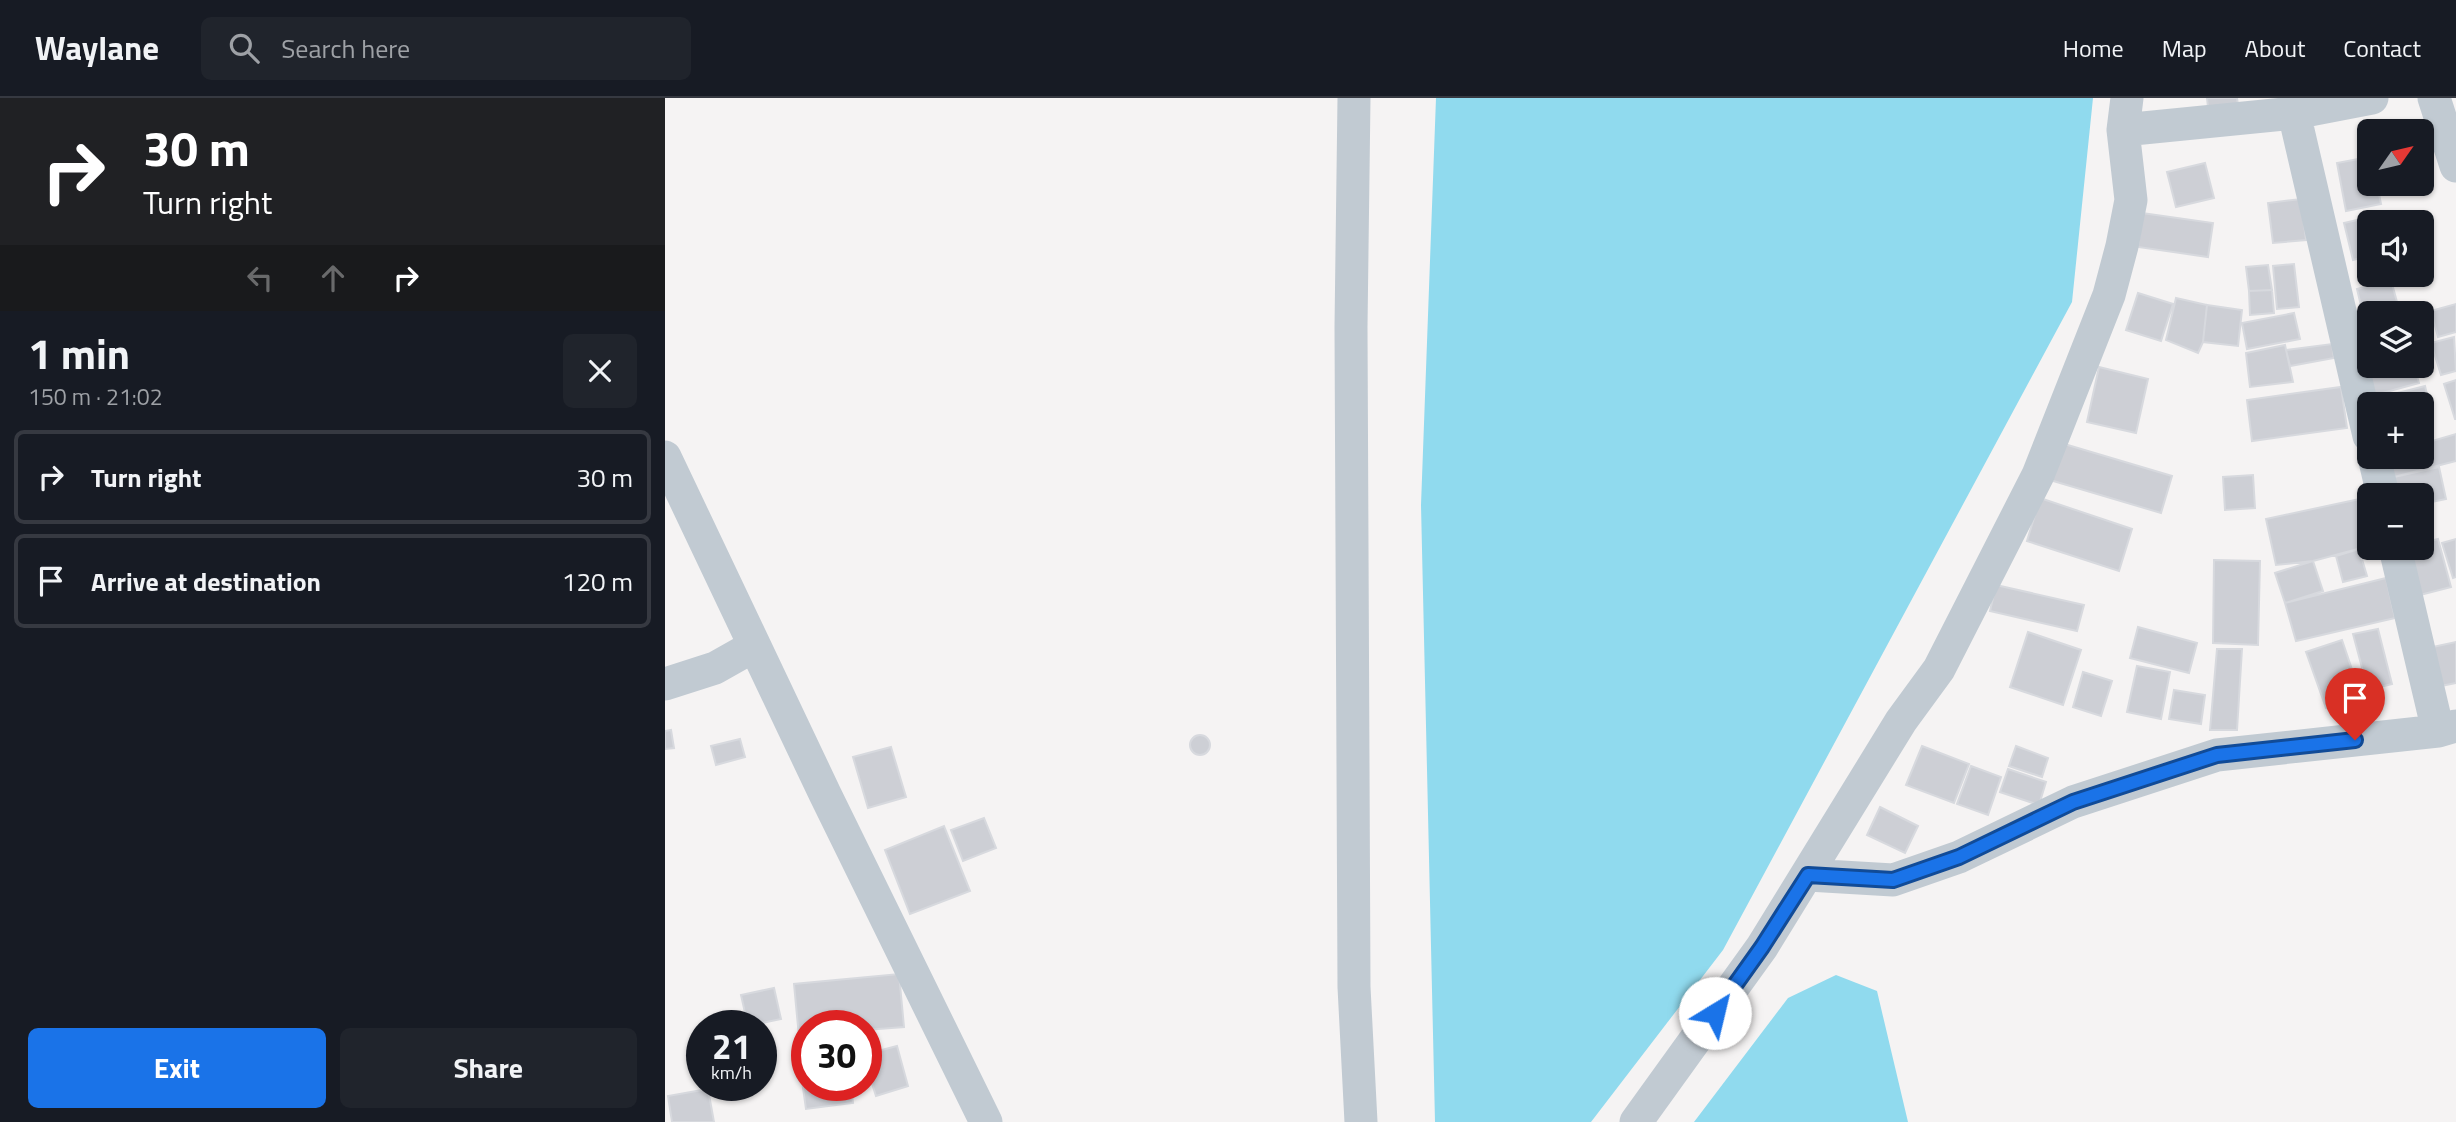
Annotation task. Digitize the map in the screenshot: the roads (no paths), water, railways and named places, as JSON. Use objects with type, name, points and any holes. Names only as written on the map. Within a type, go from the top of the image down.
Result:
[{"type":"street","points":[[1354,98],[1351,355],[1354,973],[1361,1122]]},
{"type":"street","points":[[1636,1122],[1762,947],[1901,721],[1939,669],[2038,475],[2109,295],[2122,246],[2131,200],[2123,130],[2127,98]]},
{"type":"street","points":[[2123,130],[2294,113],[2372,98]]},
{"type":"street","points":[[2434,98],[2456,166]]},
{"type":"street","points":[[2294,113],[2359,392]]},
{"type":"street","points":[[665,457],[986,1122]]},
{"type":"street","points":[[1808,875],[1893,880],[1959,857],[2073,802],[2217,755],[2447,728],[2398,560]]},
{"type":"street","points":[[665,684],[715,668],[754,646]]},
{"type":"water","points":[[1436,98],[2093,98],[2072,302],[1723,950],[1591,1122],[1435,1122],[1421,505]]},
{"type":"water","points":[[1836,975],[1877,991],[1908,1122],[1694,1122],[1788,998]]}]
